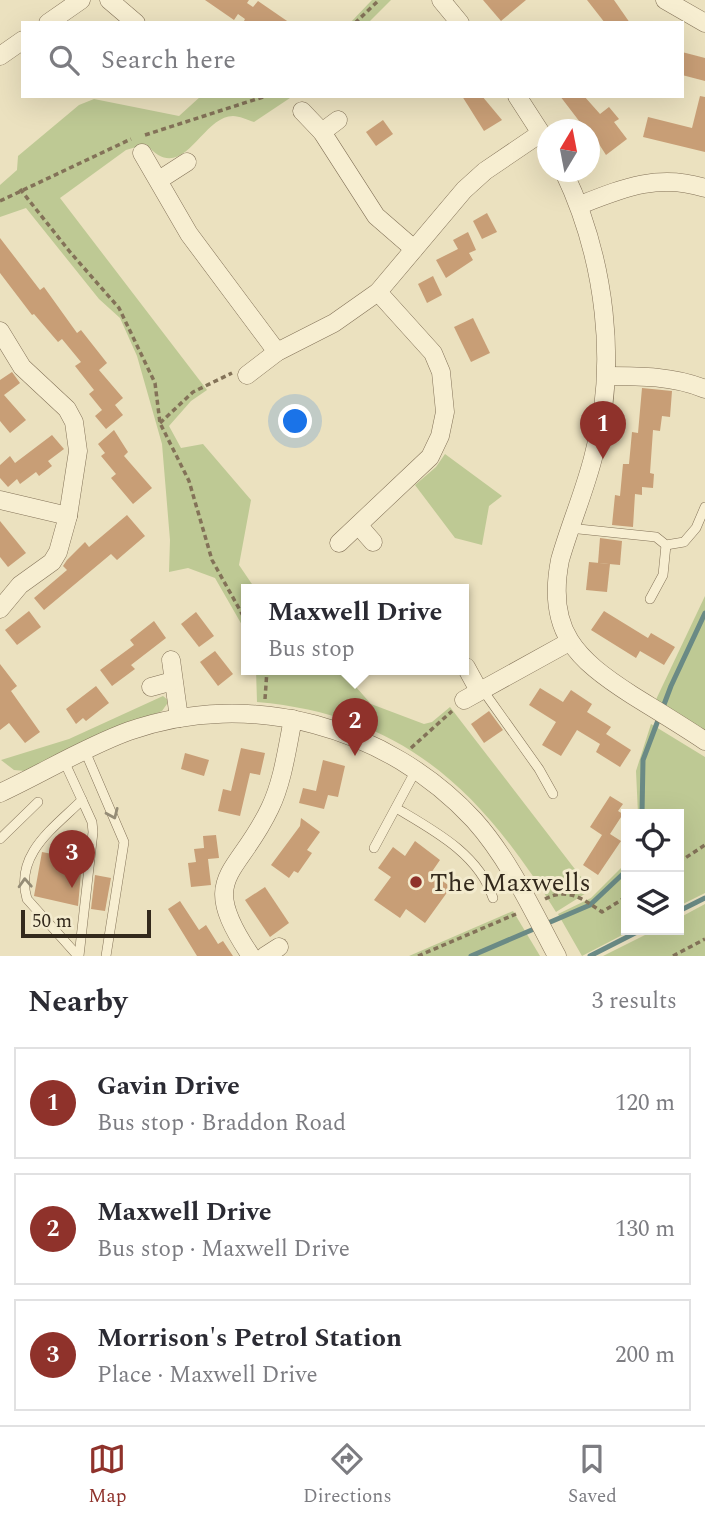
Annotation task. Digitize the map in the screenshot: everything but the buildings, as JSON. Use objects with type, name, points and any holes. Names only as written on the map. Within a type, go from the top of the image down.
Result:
[{"type":"street","points":[[51,21],[81,0]]},
{"type":"street","points":[[109,0],[134,21]]},
{"type":"street","points":[[665,0],[705,23]]},
{"type":"street","points":[[445,1],[459,21]]},
{"type":"street","points":[[0,56],[21,41]]},
{"type":"street","points":[[518,98],[537,127]]},
{"type":"street","points":[[302,111],[322,132],[376,216],[414,248]]},
{"type":"street","points":[[322,132],[338,120]]},
{"type":"street","points":[[247,375],[277,352],[334,323],[378,292],[464,190],[537,143]]},
{"type":"street","points":[[142,153],[189,234],[277,352]]},
{"type":"street","points":[[159,180],[187,162]]},
{"type":"street","points":[[580,205],[651,180],[681,180],[705,188]]},
{"type":"street","points":[[569,182],[580,205],[603,312],[607,376],[594,457],[569,528],[556,593],[557,610],[569,642],[591,667],[705,741]]},
{"type":"street","points":[[339,543],[430,457],[440,436],[445,412],[441,372],[433,354],[378,292]]},
{"type":"street","points":[[0,331],[22,367],[57,397],[74,422],[78,451],[68,516],[52,562],[20,585],[0,609]]},
{"type":"street","points":[[607,376],[645,376],[690,383],[705,389]]},
{"type":"street","points":[[0,500],[68,516]]},
{"type":"street","points":[[359,526],[373,542]]},
{"type":"street","points":[[469,675],[475,692],[569,642]]},
{"type":"street","points":[[171,660],[179,718]]},
{"type":"street","points":[[151,687],[173,681]]},
{"type":"street","points":[[2,786],[128,732],[179,718],[222,714],[264,715],[338,730],[416,770],[475,821],[494,845],[557,956]]},
{"type":"street","points":[[251,956],[229,920],[223,895],[234,864],[270,809],[293,719]]},
{"type":"lane","points":[[569,528],[656,537],[666,545],[684,542],[696,528],[705,507]]},
{"type":"lane","points":[[650,600],[663,575],[666,545]]},
{"type":"lane","points":[[475,692],[539,769],[553,794]]},
{"type":"lane","points":[[85,751],[124,842],[106,956]]},
{"type":"lane","points":[[64,761],[92,822],[93,832],[78,956]]},
{"type":"lane","points":[[374,848],[416,770]]},
{"type":"lane","points":[[78,956],[27,899],[24,874],[34,849],[82,800]]},
{"type":"lane","points":[[0,839],[38,802]]},
{"type":"lane","points":[[396,808],[449,841],[479,870],[493,898]]},
{"type":"path","points":[[357,21],[379,0]]},
{"type":"path","points":[[20,189],[119,308],[155,383],[160,423],[189,481],[212,560],[241,611]]},
{"type":"path","points":[[160,423],[193,391],[236,372],[247,375]]},
{"type":"path","points":[[264,715],[267,675]]},
{"type":"path","points":[[399,759],[475,692]]},
{"type":"path","points":[[684,859],[705,845]]},
{"type":"path","points":[[544,900],[565,892],[602,912],[621,900]]},
{"type":"path","points":[[418,956],[518,913]]},
{"type":"path","points":[[673,956],[705,939]]},
{"type":"green space","points":[[372,0],[391,0],[370,21],[352,21]]},
{"type":"green space","points":[[199,98],[290,98],[254,122],[235,116],[222,119],[181,154],[171,158],[159,155],[146,144],[126,150],[60,198],[207,390],[191,401],[169,426],[181,448],[203,444],[251,500],[239,565],[252,584],[241,584],[241,623],[215,578],[188,568],[169,572],[170,540],[162,444],[137,356],[120,318],[99,299],[26,208],[0,217],[0,185],[17,170],[18,156],[79,105],[94,99],[179,116]]},
{"type":"green space","points":[[445,454],[502,496],[489,506],[482,545],[455,538],[415,485],[436,467]]},
{"type":"green space","points":[[705,596],[705,741],[652,708]]},
{"type":"green space","points":[[256,675],[345,675],[371,704],[424,724],[432,722],[450,707],[591,890],[556,912],[499,830],[468,796],[434,767],[397,743],[356,723],[309,710],[257,702]]},
{"type":"green space","points":[[163,696],[169,701],[162,711],[89,740],[25,771],[14,770],[1,760],[69,739]]},
{"type":"green space","points":[[651,724],[705,757],[705,893],[684,904],[684,809],[638,809],[636,771]]},
{"type":"green space","points":[[621,868],[622,935],[582,956],[558,914],[591,898]]},
{"type":"green space","points":[[705,904],[705,956],[603,956],[645,935],[684,935],[684,915]]},
{"type":"green space","points":[[513,911],[540,956],[409,956]]},
{"type":"waterway","points":[[642,809],[643,760],[671,686],[705,613]]},
{"type":"waterway","points":[[471,956],[590,905],[625,872]]},
{"type":"waterway","points":[[684,908],[705,898]]},
{"type":"waterway","points":[[590,956],[631,935]]},
{"type":"place","name":"Gavin Drive","points":[[603,459]]},
{"type":"place","name":"Maxwell Drive","points":[[355,756]]},
{"type":"place","name":"The Maxwells","points":[[416,882]]},
{"type":"place","name":"Morrison's Petrol Station","points":[[72,888]]}]
